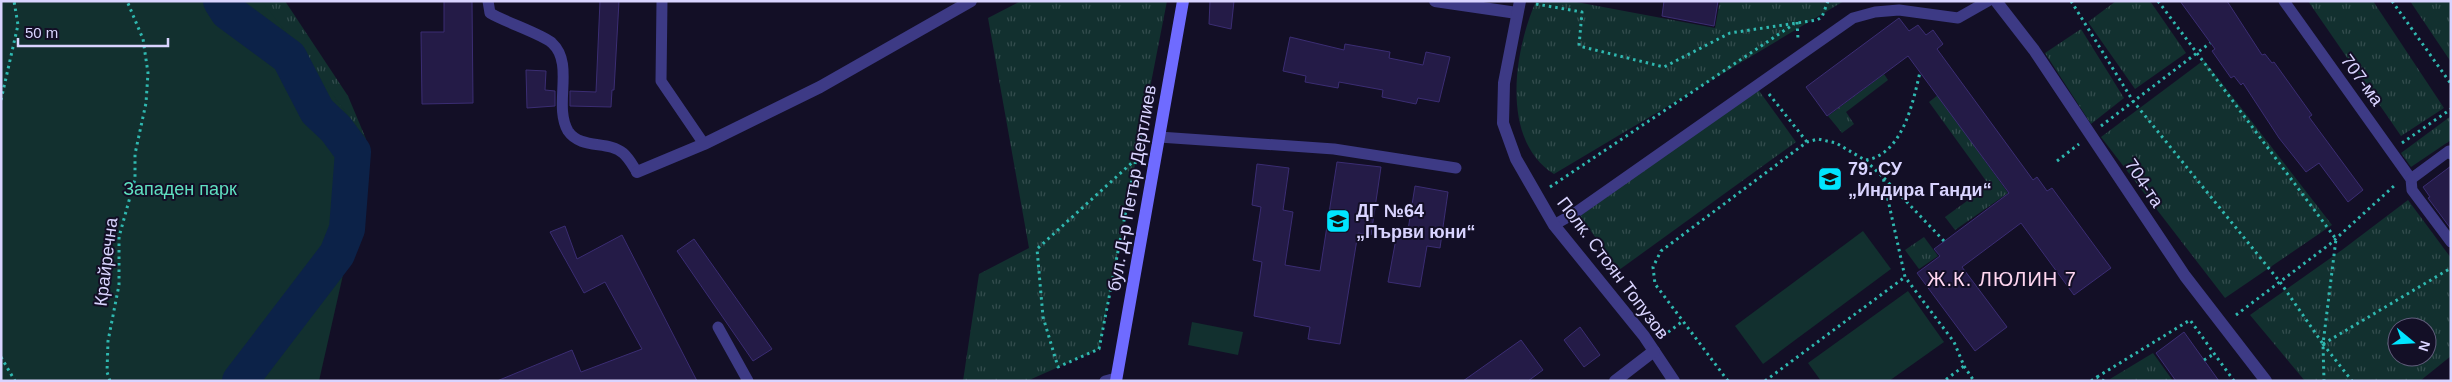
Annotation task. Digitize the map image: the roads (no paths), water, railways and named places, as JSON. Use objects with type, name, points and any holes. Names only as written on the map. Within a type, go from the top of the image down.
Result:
[{"type":"main road","name":"бул. Д-р Петър Дертлиев","points":[[1112,380],[1183,1]]},
{"type":"street","points":[[637,172],[704,144],[820,87],[971,1]]},
{"type":"street","points":[[1435,1],[1523,6]]},
{"type":"street","name":"704-та","points":[[1996,1],[2034,50],[2185,276],[2266,381]]},
{"type":"street","name":"Полк. Стоян Топузов","points":[[1523,6],[1504,83],[1503,123],[1516,159],[1554,225],[1644,336],[1674,381]]},
{"type":"street","points":[[1615,381],[1654,351]]},
{"type":"lane","points":[[488,1],[490,13],[552,42],[562,57],[562,114],[569,132],[583,143],[622,152],[637,172]]},
{"type":"lane","points":[[662,1],[662,81],[704,144]]},
{"type":"lane","points":[[1554,225],[1575,213],[1853,18],[1876,12],[1899,10],[1958,18],[1988,1]]},
{"type":"lane","name":"707-ма","points":[[2284,1],[2391,151],[2409,177],[2412,190],[2451,242]]},
{"type":"lane","points":[[1159,137],[1334,149],[1456,168]]},
{"type":"lane","points":[[2409,177],[2449,151],[2451,154]]},
{"type":"lane","points":[[718,326],[748,381]]},
{"type":"waterway","points":[[221,1],[228,12],[289,57],[317,111],[336,129],[353,152],[347,229],[337,254],[240,381]]},
{"type":"place","name":"79. СУ „Индира Ганди“","points":[[1830,179]]},
{"type":"place","name":"ДГ №64 „Първи юни“","points":[[1338,221]]},
{"type":"district","name":"Ж.К. ЛЮЛИН 7","points":[[2002,279]]},
{"type":"park label","name":"Западен парк","points":[[180,189]]}]
